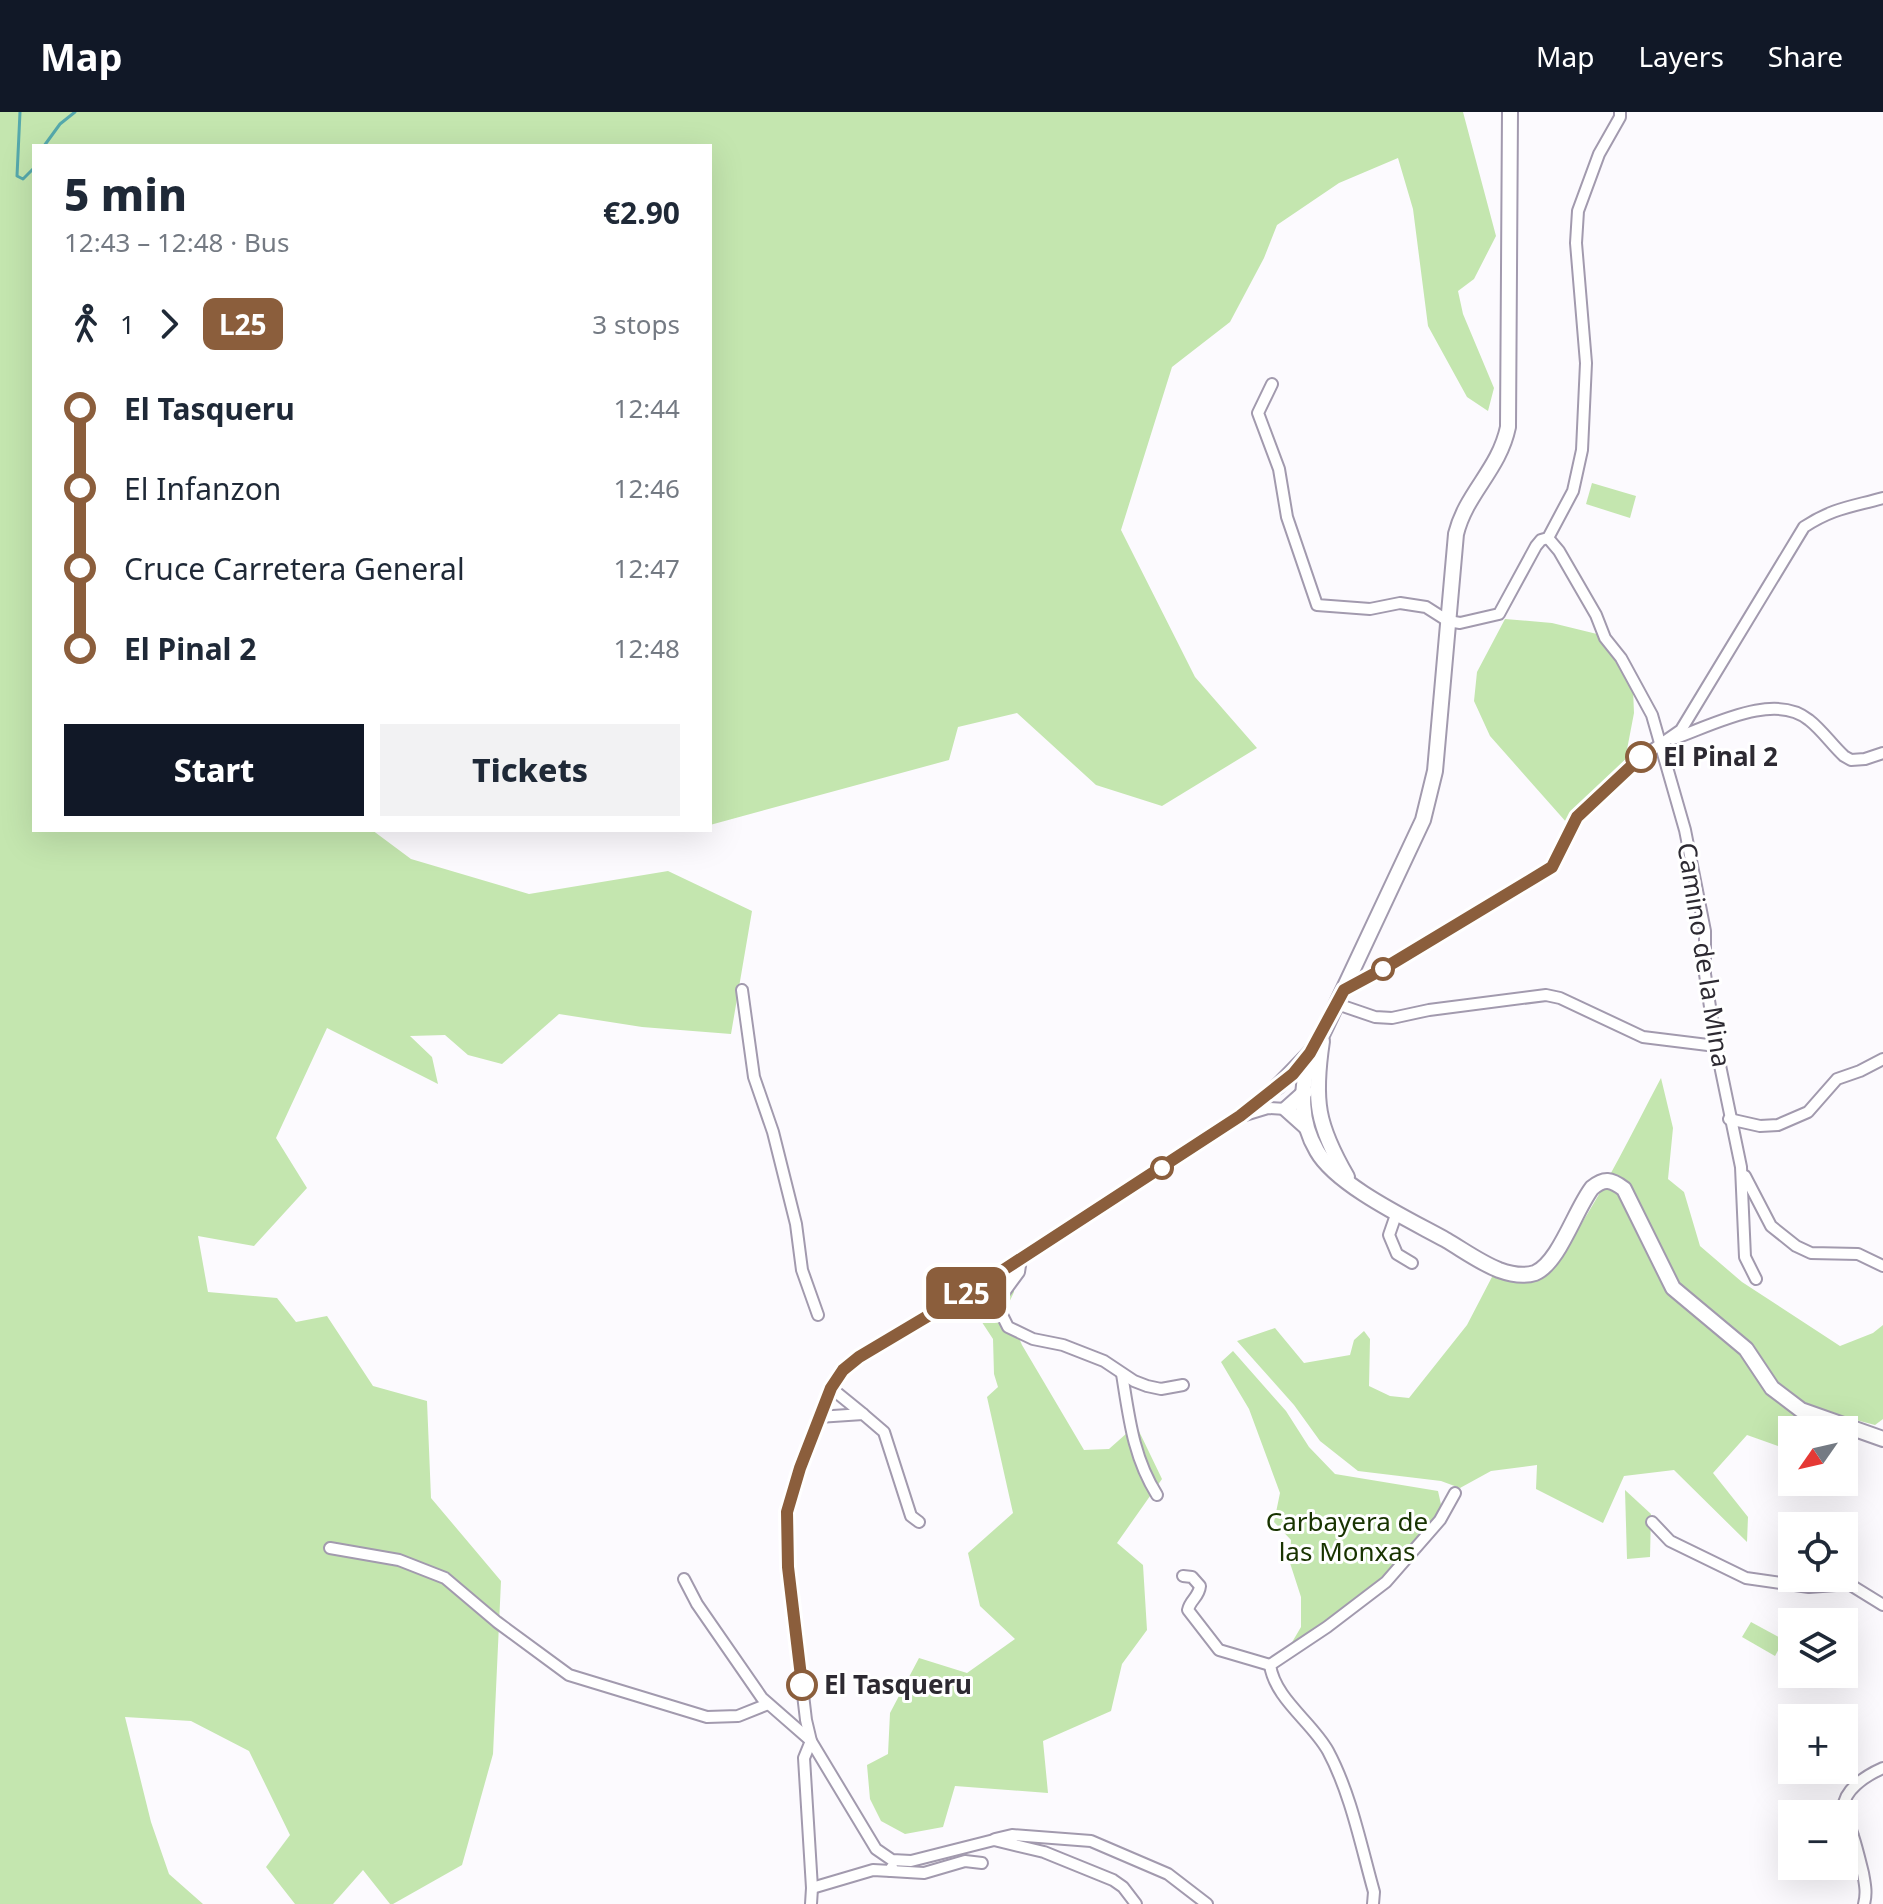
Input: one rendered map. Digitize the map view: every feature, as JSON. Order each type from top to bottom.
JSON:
[{"type":"highway","points":[[1349,1182],[1326,1142],[1312,1107],[1301,1096],[1277,1087],[1310,1053],[1323,1033],[1423,820],[1430,798],[1459,521],[1498,460],[1508,427],[1510,112]]},
{"type":"highway","points":[[1323,1033],[1317,1100],[1326,1142]]},
{"type":"highway","points":[[1310,1053],[1301,1096],[1307,1128],[1324,1162],[1349,1182],[1497,1269],[1525,1275],[1549,1263],[1592,1188],[1601,1181],[1613,1180],[1624,1189],[1673,1288],[1746,1349],[1772,1388],[1801,1410],[1883,1439]]},
{"type":"highway","points":[[1307,1128],[1286,1109],[1317,1076]]},
{"type":"street","points":[[1272,384],[1258,413],[1275,456],[1287,517],[1317,605],[1370,609],[1400,603],[1426,607],[1448,621],[1460,623],[1499,614],[1536,546],[1548,538],[1573,491],[1582,450],[1586,363],[1576,243],[1578,211],[1599,154],[1620,112]]},
{"type":"street","points":[[1716,1046],[1643,1037],[1560,998],[1546,995],[1429,1010],[1392,1018],[1365,1014],[1340,997],[1552,867],[1577,817],[1620,774],[1681,730],[1804,527],[1845,506],[1883,498]]},
{"type":"street","name":"Camino de la Mina","points":[[1548,538],[1559,551],[1596,615],[1605,638],[1634,680],[1652,715],[1685,830],[1705,931],[1705,974],[1729,1119],[1741,1167]]},
{"type":"street","points":[[1660,744],[1763,708],[1789,710],[1808,719],[1851,760],[1883,753]]},
{"type":"street","points":[[742,990],[754,1077],[773,1132],[796,1224],[802,1270],[818,1315]]},
{"type":"street","points":[[1729,1119],[1760,1126],[1778,1125],[1808,1112],[1837,1079],[1883,1059]]},
{"type":"street","points":[[982,1863],[965,1861],[924,1873],[892,1865],[869,1840],[811,1741],[788,1567],[787,1512],[818,1417],[843,1370],[859,1357],[1021,1259],[1240,1116],[1277,1087]]},
{"type":"street","points":[[1240,1116],[1268,1108],[1286,1109]]},
{"type":"street","points":[[1741,1167],[1771,1226],[1796,1246],[1811,1253],[1858,1254],[1883,1266]]},
{"type":"street","points":[[1741,1167],[1745,1257],[1756,1279]]},
{"type":"street","points":[[1397,1212],[1389,1235],[1397,1254],[1412,1263]]},
{"type":"street","points":[[1021,1259],[1019,1272],[1000,1298],[1002,1315],[1008,1327],[1033,1339],[1063,1345],[1104,1361],[1134,1381],[1161,1389],[1183,1385]]},
{"type":"street","points":[[1122,1374],[1134,1446],[1157,1495]]},
{"type":"street","points":[[831,1388],[884,1432],[911,1516],[919,1522]]},
{"type":"street","points":[[818,1417],[863,1414]]},
{"type":"street","points":[[1270,1665],[1386,1582],[1440,1520],[1455,1493]]},
{"type":"street","points":[[1652,1522],[1670,1541],[1746,1578],[1809,1587],[1849,1584],[1883,1605]]},
{"type":"street","points":[[330,1548],[399,1560],[445,1578],[497,1622],[569,1675],[707,1717],[733,1717],[768,1704]]},
{"type":"street","points":[[1183,1576],[1192,1577],[1200,1586],[1199,1594],[1189,1604],[1188,1610],[1219,1650],[1270,1665]]},
{"type":"street","points":[[684,1579],[705,1617],[768,1704],[811,1741]]},
{"type":"street","points":[[1270,1665],[1276,1684],[1326,1748],[1335,1765],[1374,1892],[1373,1904]]},
{"type":"street","points":[[811,1741],[804,1758],[811,1904]]},
{"type":"street","points":[[1864,1904],[1867,1895],[1864,1878],[1844,1804],[1847,1795],[1871,1774],[1883,1768]]},
{"type":"street","points":[[812,1888],[1012,1835],[1091,1841],[1168,1874],[1207,1904]]},
{"type":"street","points":[[994,1840],[1044,1852],[1113,1880],[1136,1904]]},
{"type":"green space","points":[[0,112],[1463,112],[1496,236],[1474,279],[1458,291],[1463,314],[1494,388],[1488,411],[1467,397],[1428,326],[1413,209],[1398,158],[1339,183],[1277,225],[1264,258],[1230,322],[1172,367],[1121,530],[1195,677],[1257,748],[1162,806],[1096,785],[1017,713],[958,727],[949,760],[712,824],[712,144],[32,144],[32,832],[375,832],[411,859],[529,894],[668,871],[752,911],[731,1034],[642,1027],[559,1014],[502,1064],[468,1055],[445,1035],[410,1036],[432,1057],[438,1084],[327,1028],[276,1138],[307,1188],[254,1246],[198,1236],[208,1292],[277,1298],[296,1322],[327,1316],[373,1386],[427,1401],[431,1498],[501,1581],[493,1754],[462,1865],[393,1904],[363,1870],[333,1904],[295,1904],[266,1867],[290,1835],[249,1751],[191,1721],[125,1717],[151,1822],[169,1874],[203,1904],[0,1904]]},
{"type":"green space","points":[[1592,483],[1636,496],[1630,518],[1586,504]]},
{"type":"green space","points":[[1505,619],[1552,623],[1597,634],[1611,651],[1633,689],[1634,713],[1625,760],[1580,804],[1567,823],[1490,736],[1474,701],[1477,672]]},
{"type":"green space","points":[[1661,1078],[1673,1128],[1668,1179],[1684,1192],[1700,1246],[1742,1282],[1840,1346],[1873,1333],[1883,1325],[1883,1419],[1875,1425],[1858,1420],[1858,1416],[1841,1416],[1807,1407],[1800,1416],[1778,1416],[1778,1446],[1747,1435],[1713,1473],[1748,1517],[1747,1542],[1674,1470],[1624,1476],[1603,1523],[1536,1489],[1537,1465],[1491,1471],[1460,1488],[1441,1481],[1358,1471],[1320,1441],[1294,1405],[1237,1341],[1275,1328],[1304,1363],[1350,1355],[1354,1340],[1364,1331],[1370,1339],[1369,1386],[1390,1396],[1409,1398],[1467,1325],[1493,1275],[1513,1281],[1533,1280],[1545,1274],[1558,1261],[1620,1157]]},
{"type":"green space","points":[[1014,1273],[1014,1292],[1006,1309],[1022,1345],[1084,1450],[1109,1449],[1136,1425],[1162,1479],[1117,1543],[1143,1565],[1147,1630],[1122,1664],[1111,1711],[1043,1741],[1048,1793],[955,1786],[943,1827],[905,1834],[881,1821],[870,1799],[867,1765],[888,1754],[890,1713],[919,1658],[967,1673],[1015,1639],[980,1606],[968,1553],[1013,1513],[987,1397],[998,1387],[994,1374],[993,1339],[968,1301]]},
{"type":"green space","name":"Carbayera de las Monxas","points":[[1233,1351],[1286,1411],[1309,1447],[1335,1474],[1438,1491],[1442,1509],[1384,1580],[1325,1625],[1291,1644],[1301,1627],[1301,1597],[1290,1563],[1291,1540],[1274,1522],[1280,1493],[1249,1409],[1221,1362]]},
{"type":"green space","points":[[1625,1490],[1651,1514],[1650,1557],[1627,1559]]},
{"type":"green space","points":[[1751,1622],[1778,1637],[1778,1651],[1775,1656],[1742,1637]]},
{"type":"waterway","points":[[20,112],[17,176],[23,179],[32,170]]},
{"type":"waterway","points":[[45,144],[60,124],[75,112]]},
{"type":"bus line","name":"L25","points":[[802,1685],[788,1567],[787,1512],[818,1417],[843,1370],[917,1321],[985,1282],[1240,1116],[1293,1074],[1323,1033],[1344,990],[1552,867],[1577,817],[1641,757]]},
{"type":"place","name":"El Pinal 2","points":[[1641,757]]},
{"type":"place","name":"El Tasqueru","points":[[802,1685]]}]
